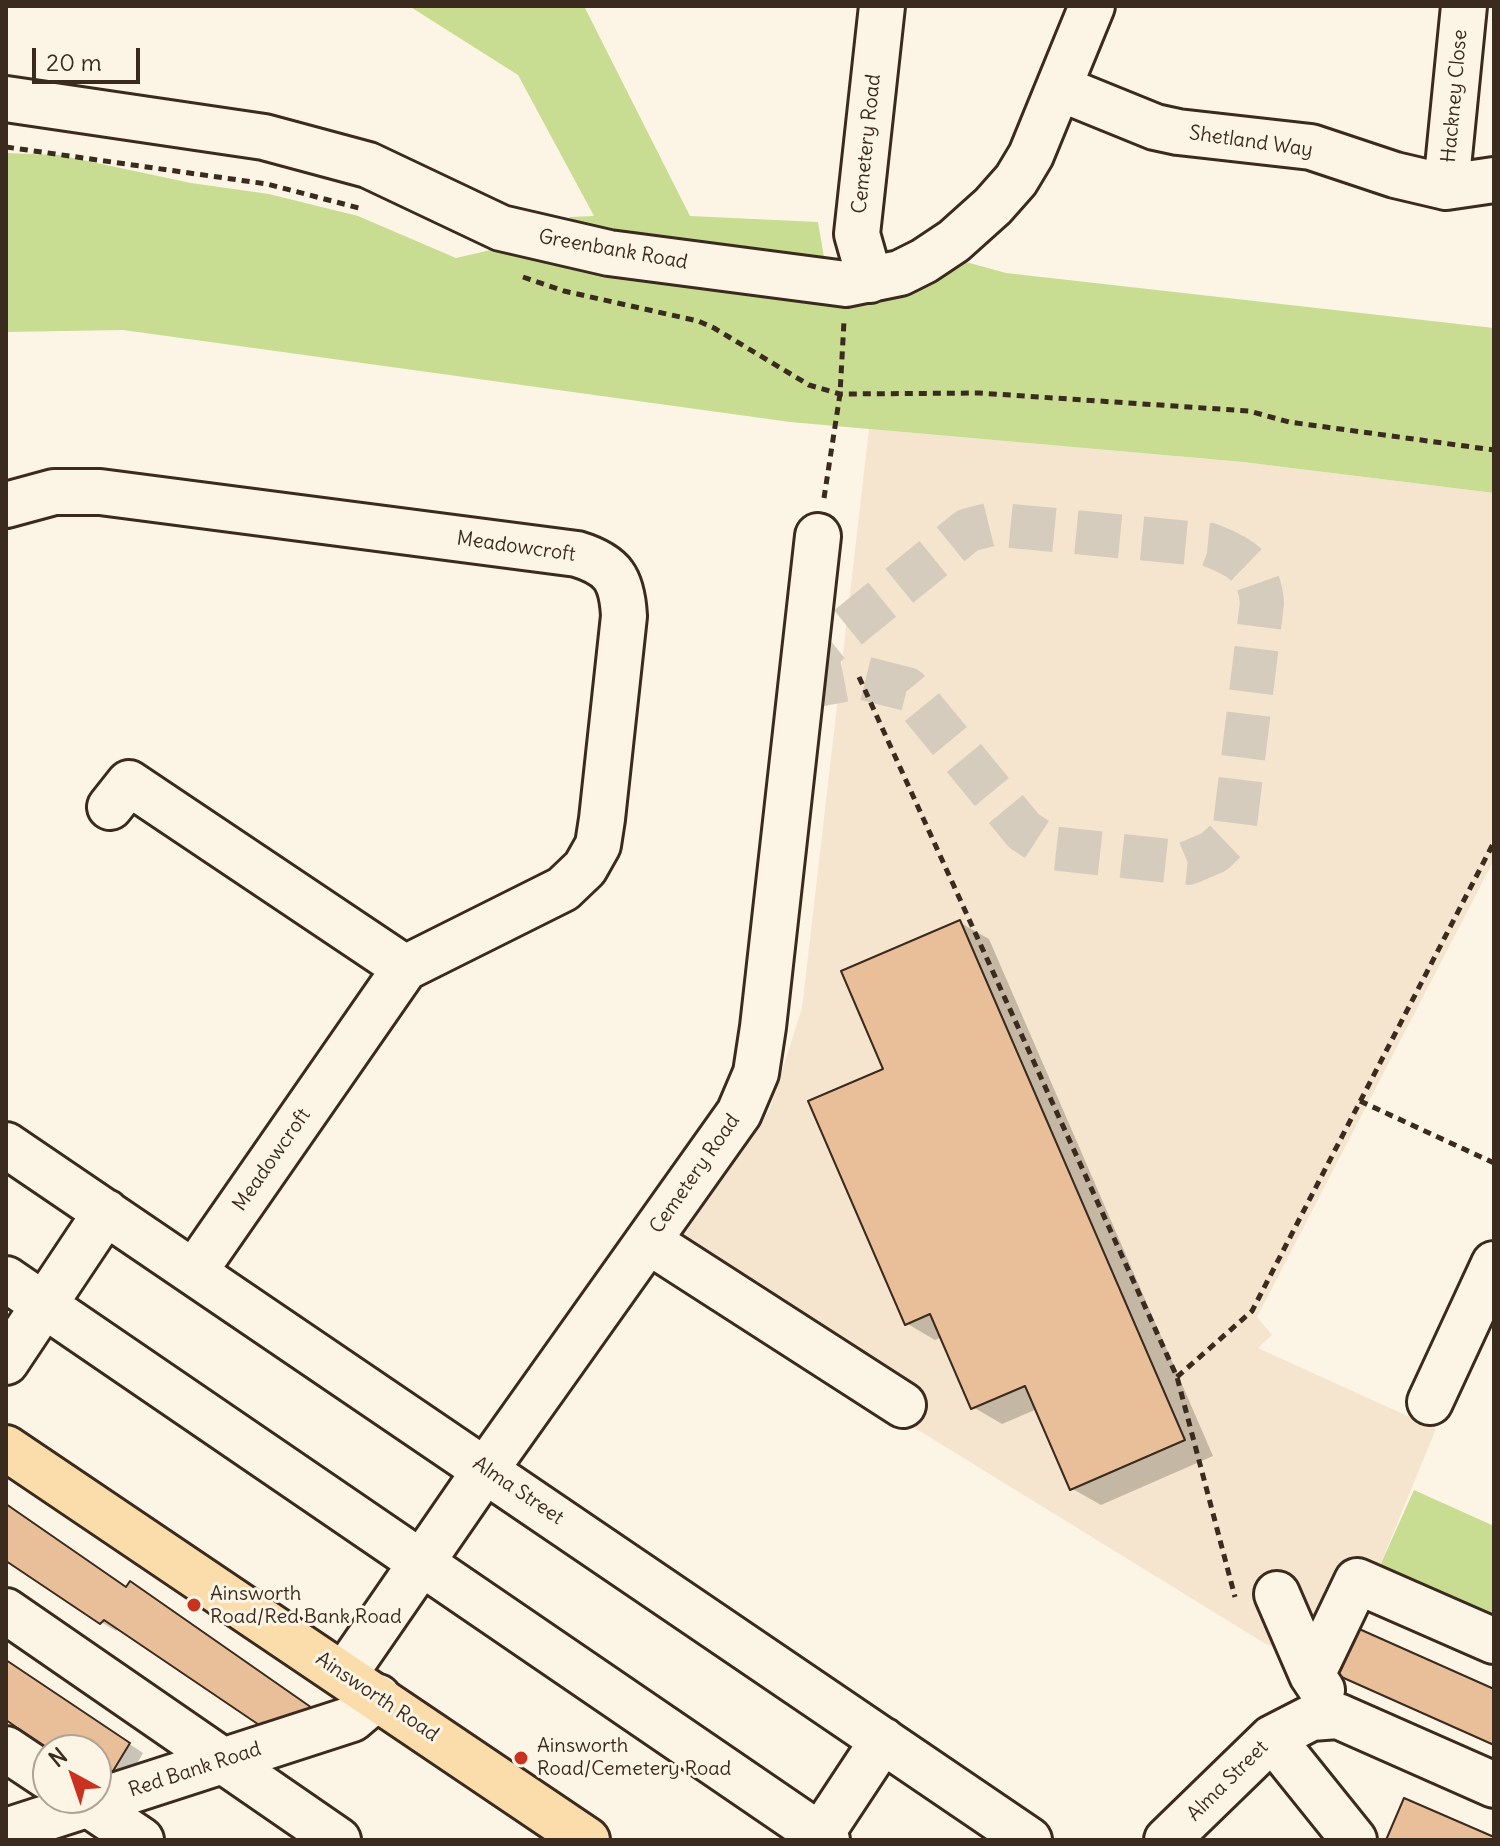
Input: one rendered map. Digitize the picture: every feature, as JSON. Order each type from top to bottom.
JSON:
[{"type":"main road","name":"Ainsworth Road","points":[[6,1448],[587,1840]]},
{"type":"street","name":"Cemetery Road","points":[[858,282],[857,234],[882,6]]},
{"type":"street","name":"Greenbank Road","points":[[6,99],[264,137],[368,165],[501,228],[593,249],[858,282],[900,273],[924,261],[954,241],[993,206],[1016,180],[1031,155],[1092,6]]},
{"type":"street","name":"Hackney Close","points":[[1446,187],[1464,6]]},
{"type":"street","name":"Shetland Way","points":[[1059,88],[1155,127],[1178,132],[1311,147],[1395,175],[1446,187],[1494,180]]},
{"type":"street","name":"Meadowcroft","points":[[6,505],[54,492],[100,492],[577,554],[598,560],[614,575],[623,593],[624,616],[598,845],[585,868],[563,889],[405,968],[194,1272]]},
{"type":"street","name":"Cemetery Road","points":[[361,1686],[422,1561],[739,1113],[756,1073],[818,536]]},
{"type":"street","points":[[110,807],[129,783],[405,968]]},
{"type":"street","name":"Alma Street","points":[[6,1145],[1029,1840]]},
{"type":"street","points":[[6,1362],[106,1212]]},
{"type":"street","points":[[648,1241],[903,1405]]},
{"type":"street","points":[[1430,1402],[1494,1264]]},
{"type":"street","points":[[6,1279],[422,1561],[821,1838],[883,1740]]},
{"type":"street","points":[[1312,1675],[1357,1581],[1494,1641]]},
{"type":"street","points":[[1257,1600],[1338,1716],[1494,1785]]},
{"type":"street","points":[[6,1611],[338,1840]]},
{"type":"street","name":"Red Bank Road","points":[[112,1793],[352,1719],[361,1686]]},
{"type":"street","name":"Alma Street","points":[[1167,1840],[1272,1738],[1311,1718],[1338,1716]]},
{"type":"street","points":[[1272,1738],[1354,1840]]},
{"type":"street","points":[[6,1749],[32,1766]]},
{"type":"street","name":"Red Bank Road","points":[[6,1831],[50,1814]]},
{"type":"street","points":[[102,1814],[141,1840]]},
{"type":"path","points":[[6,147],[267,184],[373,213]]},
{"type":"path","points":[[520,276],[564,291],[698,321],[809,385],[840,394],[979,393],[1249,411],[1289,422],[1494,450]]},
{"type":"path","points":[[818,536],[858,282]]},
{"type":"path","points":[[859,677],[1177,1377],[1257,1600]]},
{"type":"path","points":[[1177,1377],[1252,1311],[1494,842]]},
{"type":"path","points":[[1360,1101],[1494,1163]]},
{"type":"shaded area","points":[[869,429],[1243,462],[1494,493],[1494,860],[1257,1317],[1272,1335],[1258,1348],[1436,1429],[1378,1570],[1311,1665],[1264,1643],[658,1270],[769,1111],[802,1008]]},
{"type":"green space","points":[[409,6],[584,6],[690,216],[818,222],[824,257],[772,251],[670,251],[595,241],[569,217],[594,216],[518,75]]},
{"type":"green space","points":[[6,153],[59,155],[191,183],[269,194],[358,216],[456,258],[495,249],[609,277],[753,293],[948,257],[1006,273],[1494,328],[1494,493],[1243,462],[790,422],[123,330],[6,332]]},
{"type":"green space","points":[[1414,1490],[1494,1526],[1494,1622],[1378,1570]]},
{"type":"building","points":[[960,920],[1185,1440],[1070,1490],[1025,1386],[971,1409],[930,1314],[905,1325],[808,1101],[883,1069],[841,971]]},
{"type":"building","points":[[6,1504],[126,1587],[130,1581],[315,1710],[271,1733],[104,1620],[100,1624],[6,1561]]},
{"type":"building","points":[[1357,1628],[1494,1689],[1494,1745],[1337,1675]]},
{"type":"building","points":[[6,1660],[130,1743],[112,1771],[112,1734],[32,1734],[32,1738],[6,1720]]},
{"type":"building","points":[[1404,1798],[1494,1837],[1494,1840],[1386,1840]]},
{"type":"tunnel","points":[[801,688],[859,677],[907,689],[1024,831],[1050,848],[1188,863],[1214,852],[1234,833],[1262,603],[1257,581],[1247,565],[1210,545],[992,524],[968,530],[804,663]]},
{"type":"place","name":"Ainsworth Road/Red Bank Road","points":[[194,1605]]},
{"type":"place","name":"Ainsworth Road/Cemetery Road","points":[[521,1758]]}]
